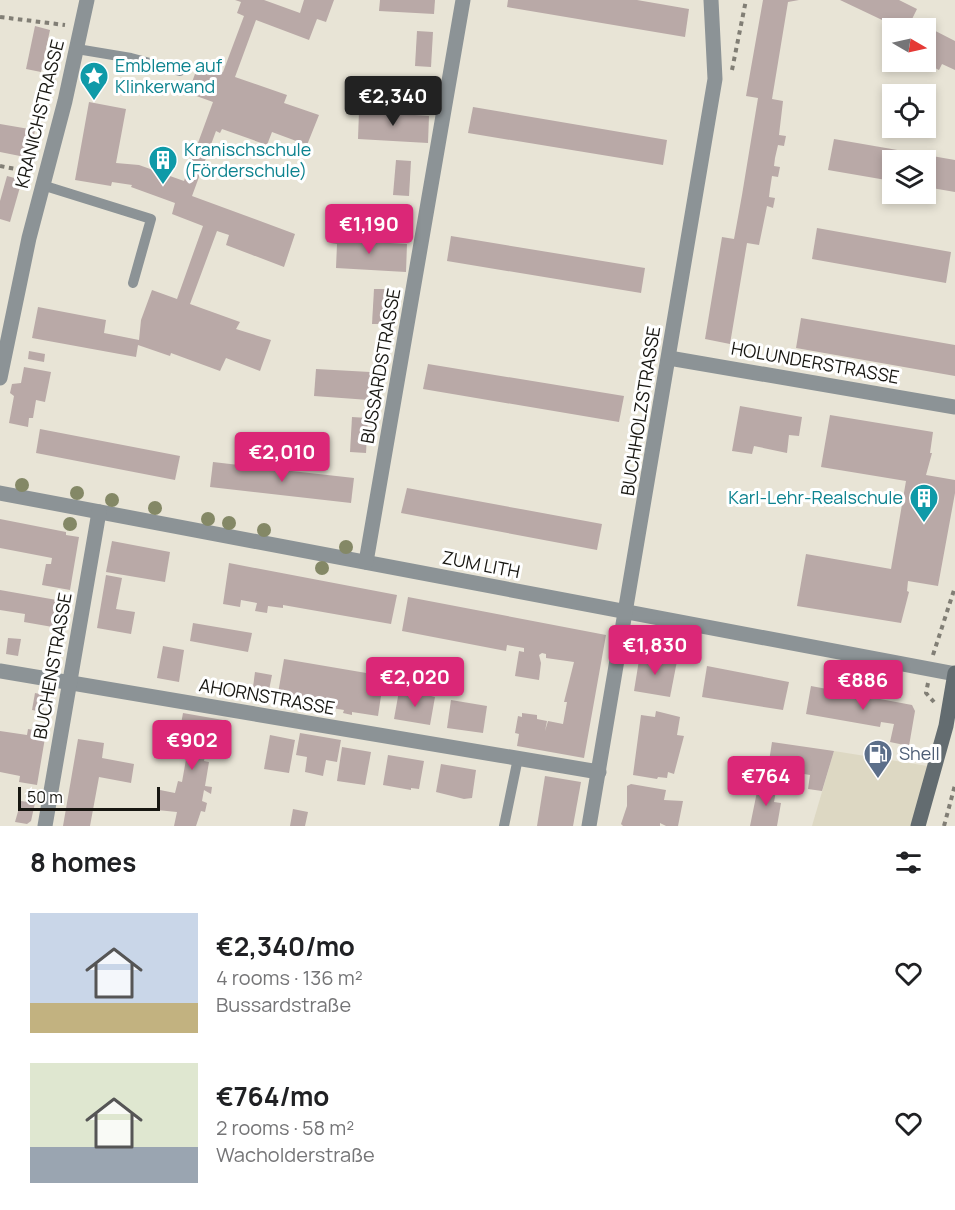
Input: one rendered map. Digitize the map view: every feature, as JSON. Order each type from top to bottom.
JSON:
[{"type":"main road","points":[[918,826],[946,726],[955,673]]},
{"type":"street","name":"KRANICHSTRASSE","points":[[0,378],[43,180],[77,49],[87,0]]},
{"type":"street","name":"BUSSARDSTRASSE","points":[[366,562],[463,0]]},
{"type":"street","name":"BUCHHOLZSTRASSE","points":[[589,826],[627,613],[715,79],[711,0]]},
{"type":"street","name":"HOLUNDERSTRASSE","points":[[669,358],[955,406]]},
{"type":"street","name":"ZUM LITH","points":[[0,493],[955,673]]},
{"type":"street","name":"BUCHENSTRASSE","points":[[45,826],[99,512]]},
{"type":"street","name":"AHORNSTRASSE","points":[[0,671],[599,772]]},
{"type":"lane","points":[[77,49],[131,58],[180,71]]},
{"type":"lane","points":[[43,180],[151,219],[133,282]]},
{"type":"lane","points":[[504,826],[518,759]]},
{"type":"path","points":[[715,79],[731,75],[746,0]]},
{"type":"path","points":[[0,17],[82,27]]},
{"type":"path","points":[[0,165],[43,180]]},
{"type":"path","points":[[932,702],[926,693],[936,639],[955,587]]},
{"type":"path","points":[[944,826],[955,785]]},
{"type":"shaded area","name":"Shell","points":[[834,751],[934,767],[918,826],[812,826]]},
{"type":"building","name":"Kranischschule (Förderschule)","points":[[235,0],[264,0],[300,13],[304,0],[334,0],[326,22],[317,19],[309,40],[256,20],[235,77],[287,95],[284,103],[319,115],[307,145],[272,132],[267,145],[222,129],[220,133],[216,131],[192,196],[295,234],[284,267],[226,245],[229,235],[217,231],[190,304],[240,322],[236,329],[271,340],[260,371],[226,358],[220,371],[171,353],[170,356],[138,345],[136,357],[32,338],[38,307],[106,320],[104,333],[139,340],[141,320],[152,290],[177,299],[203,226],[172,214],[175,203],[131,187],[132,185],[112,182],[111,186],[75,180],[89,102],[126,109],[116,163],[139,165],[184,181],[213,102],[188,93],[199,63],[223,72],[244,16],[237,13],[241,2]]},
{"type":"building","points":[[380,0],[435,0],[434,14],[379,11]]},
{"type":"building","points":[[508,0],[637,0],[689,9],[685,37],[507,7]]},
{"type":"building","points":[[763,0],[799,0],[788,2],[772,99],[783,101],[779,135],[786,136],[784,146],[778,145],[775,158],[774,166],[780,167],[778,177],[772,176],[769,197],[775,198],[773,208],[767,206],[759,245],[747,243],[730,344],[705,339],[722,237],[734,239],[742,195],[758,98],[746,96]]},
{"type":"building","points":[[840,0],[899,0],[917,9],[912,18],[882,18],[882,20]]},
{"type":"building","points":[[35,26],[50,30],[41,72],[26,69]]},
{"type":"building","points":[[417,31],[433,32],[431,67],[415,66]]},
{"type":"building","points":[[936,31],[955,41],[955,70],[942,64],[939,70],[936,68]]},
{"type":"building","points":[[473,107],[667,140],[663,165],[468,133]]},
{"type":"building","points":[[359,111],[429,116],[428,143],[358,139]]},
{"type":"building","points":[[0,124],[35,130],[30,158],[0,152]]},
{"type":"building","points":[[834,139],[897,150],[882,150],[882,179],[828,170]]},
{"type":"building","points":[[936,157],[955,160],[955,192],[936,189]]},
{"type":"building","points":[[396,160],[411,161],[409,196],[393,195]]},
{"type":"building","points":[[7,176],[22,180],[10,222],[0,219],[0,201]]},
{"type":"building","points":[[817,228],[951,252],[946,283],[812,259]]},
{"type":"building","points":[[332,229],[342,230],[341,240],[407,244],[406,272],[336,268],[337,244],[331,243]]},
{"type":"building","points":[[451,236],[645,268],[641,293],[447,261]]},
{"type":"building","points":[[374,289],[390,289],[388,324],[372,324]]},
{"type":"building","points":[[801,318],[955,345],[955,376],[796,348]]},
{"type":"building","points":[[29,351],[45,354],[44,362],[28,359]]},
{"type":"building","points":[[428,364],[624,396],[619,422],[423,389]]},
{"type":"building","points":[[24,367],[51,372],[45,402],[36,400],[33,418],[29,418],[28,427],[9,423],[14,396],[10,393],[12,384],[21,383]]},
{"type":"building","points":[[316,369],[370,372],[369,400],[314,396]]},
{"type":"building","points":[[740,406],[802,417],[799,436],[789,435],[787,453],[754,446],[752,454],[732,451]]},
{"type":"building","name":"Karl-Lehr-Realschule","points":[[830,415],[933,432],[930,453],[932,453],[926,475],[955,480],[955,493],[938,586],[908,581],[907,591],[909,592],[901,623],[797,606],[806,554],[891,569],[906,481],[821,467]]},
{"type":"building","points":[[352,417],[368,418],[366,453],[350,452]]},
{"type":"building","points":[[40,429],[180,456],[175,480],[36,453]]},
{"type":"building","points":[[213,462],[354,478],[351,503],[210,487]]},
{"type":"building","points":[[407,488],[602,524],[597,550],[401,513]]},
{"type":"building","points":[[0,519],[66,532],[66,535],[79,537],[70,590],[42,585],[46,564],[51,564],[52,558],[0,548]]},
{"type":"building","points":[[112,541],[170,552],[165,582],[106,572]]},
{"type":"building","points":[[229,563],[397,595],[391,624],[283,605],[283,608],[268,606],[267,613],[255,611],[257,603],[241,600],[240,607],[223,604]]},
{"type":"building","points":[[106,575],[122,578],[116,609],[135,612],[131,634],[97,628]]},
{"type":"building","points":[[0,590],[68,602],[64,629],[24,622],[25,614],[0,610]]},
{"type":"building","points":[[408,597],[606,635],[584,758],[517,746],[519,734],[515,733],[518,716],[522,717],[522,713],[537,715],[537,719],[547,721],[545,731],[548,721],[563,724],[567,702],[564,702],[574,662],[546,658],[546,654],[542,653],[539,655],[541,663],[539,680],[515,676],[519,651],[524,652],[524,648],[507,645],[506,651],[402,631]]},
{"type":"building","points":[[193,623],[252,633],[248,652],[190,641]]},
{"type":"building","points":[[8,638],[21,639],[18,656],[6,654]]},
{"type":"building","points":[[163,646],[184,650],[179,682],[157,678]]},
{"type":"building","points":[[640,654],[677,661],[670,697],[634,691]]},
{"type":"building","points":[[284,659],[384,676],[378,716],[352,712],[352,715],[343,713],[344,710],[301,703],[301,705],[294,705],[294,702],[277,699]]},
{"type":"building","points":[[707,666],[789,682],[783,710],[702,697]]},
{"type":"building","points":[[255,672],[272,675],[269,690],[253,687]]},
{"type":"building","points":[[811,686],[912,705],[915,711],[909,746],[890,742],[894,724],[881,722],[880,727],[806,714]]},
{"type":"building","points":[[407,690],[435,697],[430,725],[394,719],[399,691],[406,693]]},
{"type":"building","points":[[35,693],[45,695],[43,712],[32,710]]},
{"type":"building","points":[[451,700],[487,706],[483,733],[447,728]]},
{"type":"building","points":[[656,711],[680,717],[677,735],[684,736],[674,774],[668,772],[667,778],[658,777],[657,779],[633,775],[641,715],[655,717]]},
{"type":"building","points":[[183,713],[223,720],[219,742],[208,740],[204,761],[209,762],[205,786],[212,787],[211,794],[204,790],[202,801],[207,803],[205,812],[201,811],[196,826],[174,826],[177,812],[157,810],[160,790],[175,793],[178,781],[182,782],[190,737],[179,735]]},
{"type":"building","points":[[28,729],[46,732],[37,785],[19,782],[20,776],[0,772],[0,731],[27,735]]},
{"type":"building","points":[[300,733],[341,740],[337,762],[326,760],[323,776],[305,772],[307,757],[296,755]]},
{"type":"building","points":[[270,735],[295,740],[289,773],[264,769]]},
{"type":"building","points":[[78,739],[104,743],[102,758],[134,764],[131,783],[99,777],[90,826],[63,826]]},
{"type":"building","points":[[772,742],[834,751],[822,791],[808,789],[810,775],[768,768]]},
{"type":"building","points":[[342,747],[371,752],[365,785],[337,781]]},
{"type":"building","points":[[388,755],[424,761],[419,789],[411,788],[411,790],[383,785]]},
{"type":"building","points":[[441,764],[476,770],[472,798],[464,799],[436,792]]},
{"type":"building","points":[[545,776],[581,782],[573,826],[537,826]]},
{"type":"building","points":[[759,782],[777,785],[774,802],[781,803],[777,826],[750,826]]},
{"type":"building","points":[[631,784],[666,790],[664,800],[683,801],[678,826],[666,826],[660,823],[660,826],[623,826],[621,824],[627,806],[627,786]]},
{"type":"building","points":[[21,801],[35,803],[31,821],[27,824],[15,822]]},
{"type":"building","points":[[293,809],[308,812],[305,826],[290,826]]},
{"type":"place","name":"Embleme auf Klinkerwand","points":[[94,102]]},
{"type":"place","name":"Kranischschule (Förderschule)","points":[[163,186]]},
{"type":"place","name":"Karl-Lehr-Realschule","points":[[924,524]]},
{"type":"place","name":"Shell","points":[[878,780]]}]
